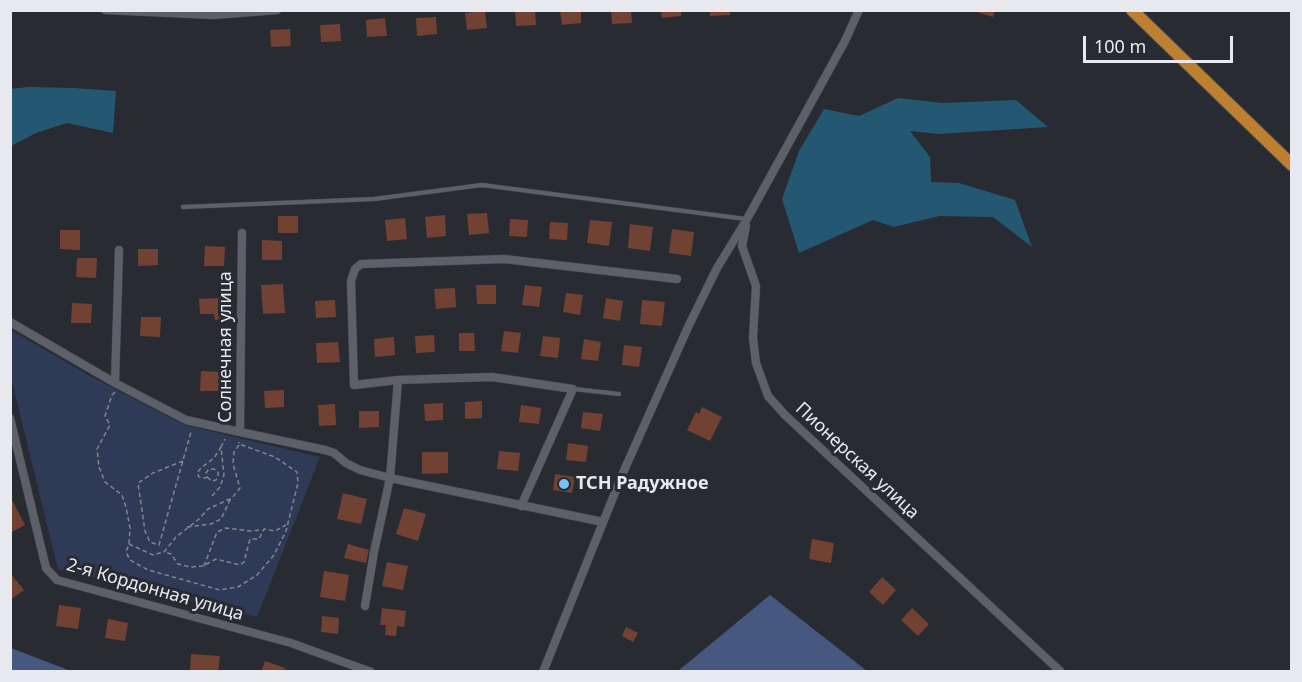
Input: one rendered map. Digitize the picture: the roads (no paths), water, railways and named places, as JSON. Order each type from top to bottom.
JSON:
[{"type":"main road","points":[[1132,10],[1292,165]]},
{"type":"street","points":[[105,10],[214,15],[277,10]]},
{"type":"street","points":[[543,672],[622,475],[689,325],[717,268],[747,219],[845,41],[859,10]]},
{"type":"street","name":"Пионерская улица","points":[[747,219],[742,246],[756,286],[754,354],[768,396],[785,415],[1061,672]]},
{"type":"street","name":"Солнечная улица","points":[[10,322],[118,385],[186,420],[240,432],[242,234]]},
{"type":"street","points":[[118,385],[119,250]]},
{"type":"street","points":[[521,506],[573,389],[492,377],[398,380],[354,385],[351,281],[355,269],[361,264],[504,260],[677,279]]},
{"type":"street","points":[[365,606],[390,478],[398,380]]},
{"type":"street","name":"2-я Кордонная улица","points":[[10,417],[46,568],[57,580],[291,643],[371,672]]},
{"type":"street","points":[[240,432],[325,450],[334,453],[346,463],[360,470],[390,478],[603,522]]},
{"type":"lane","points":[[183,207],[374,199],[482,185],[747,219]]},
{"type":"lane","points":[[573,389],[619,394]]},
{"type":"place","name":"ТСН Радужное","points":[[564,484]]}]
